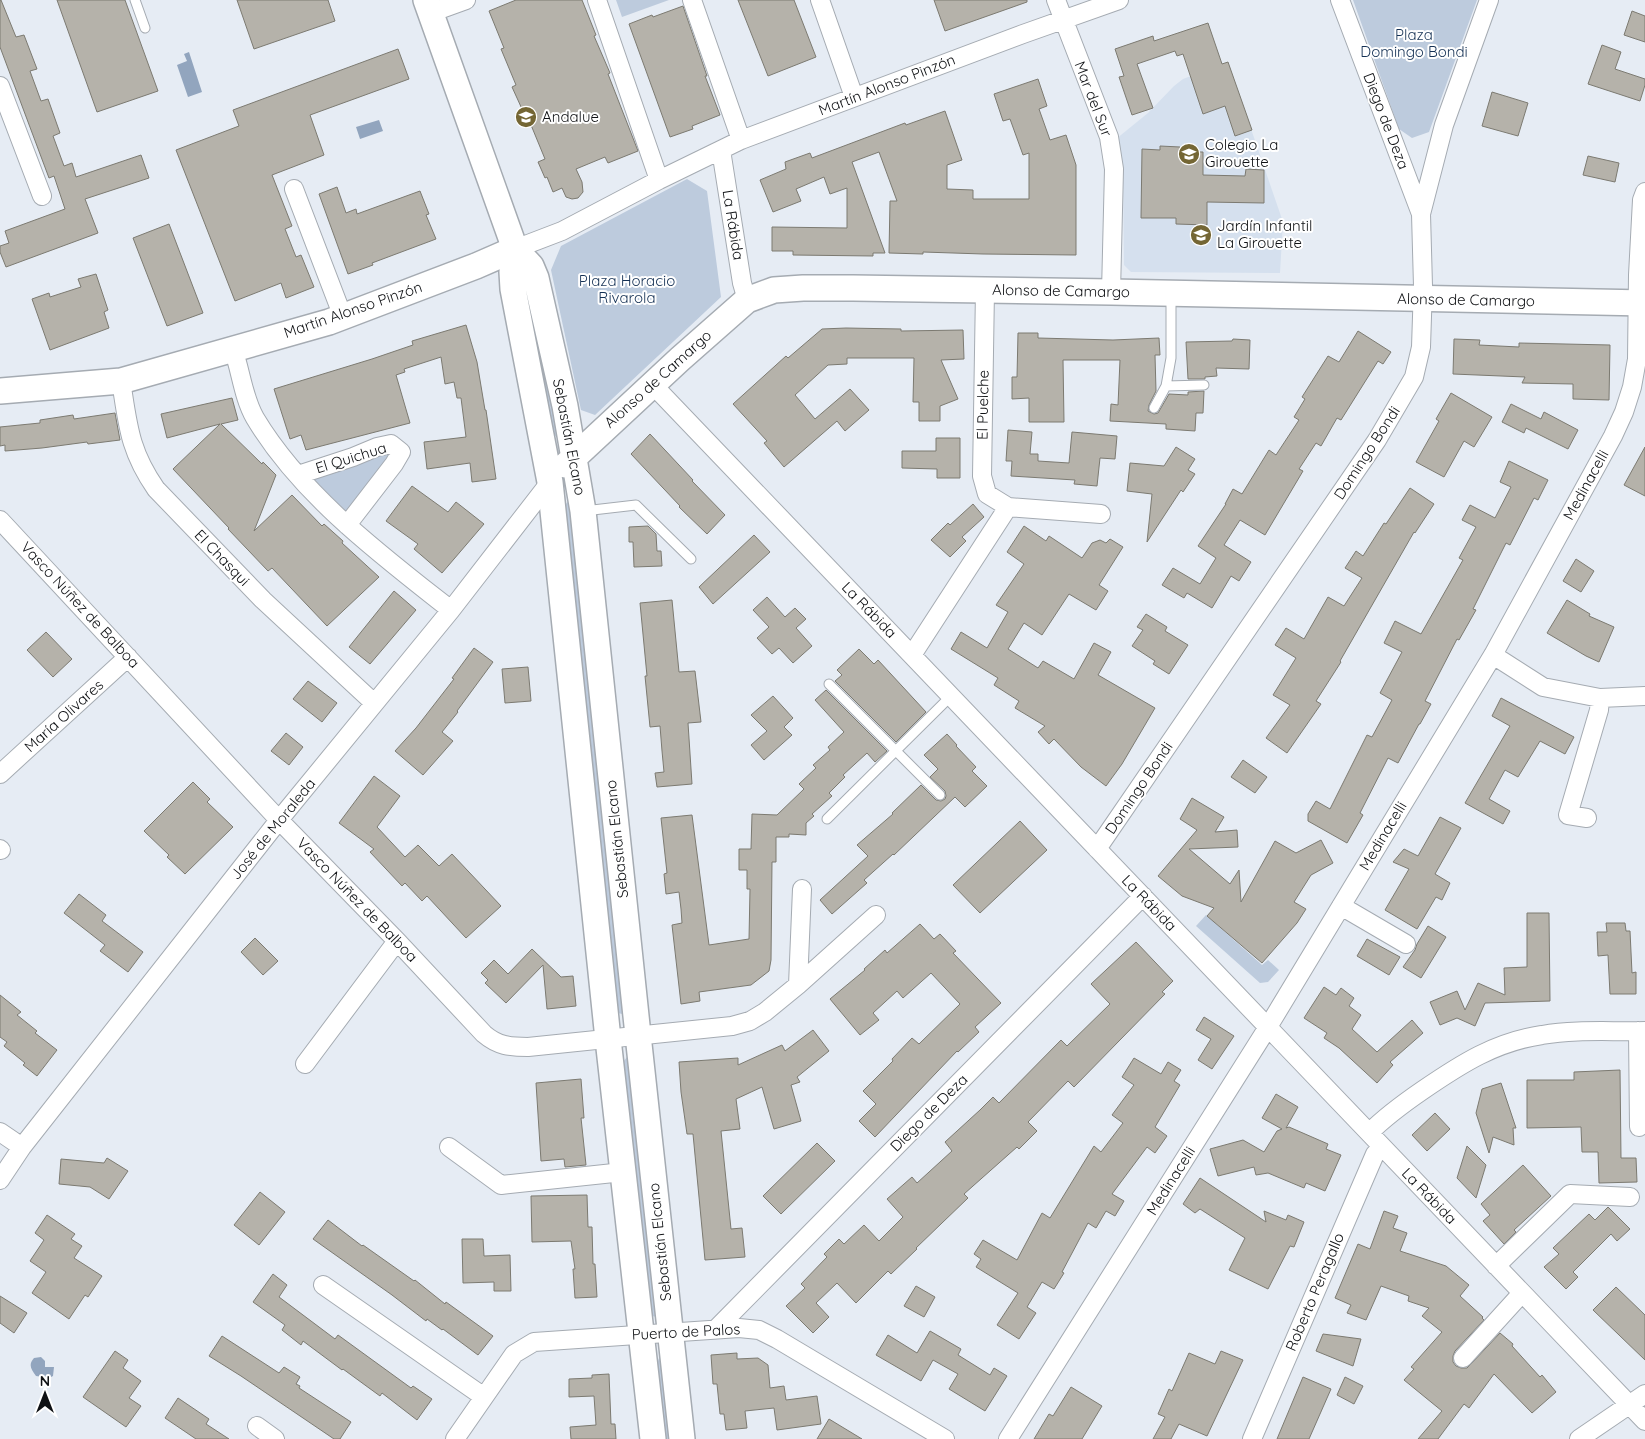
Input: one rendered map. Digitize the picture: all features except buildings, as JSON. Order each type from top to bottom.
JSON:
[{"type":"street","name":"Sebastián Elcano","points":[[466,0],[428,7],[515,249],[531,266],[536,278],[574,456],[583,511],[682,1439]]},
{"type":"street","points":[[598,0],[659,180]]},
{"type":"street","points":[[692,0],[741,140]]},
{"type":"street","points":[[820,0],[854,97]]},
{"type":"street","name":"Mar del Sur","points":[[1056,0],[1109,137],[1114,169],[1111,292]]},
{"type":"street","name":"Martín Alonso Pinzón","points":[[0,391],[121,381],[329,322],[484,263],[562,230],[741,140],[1119,0]]},
{"type":"street","name":"Diego de Deza","points":[[1340,0],[1421,214]]},
{"type":"street","name":"Domingo Bondi","points":[[1097,849],[1378,440],[1414,377],[1421,347],[1421,214],[1444,125],[1489,0]]},
{"type":"street","points":[[0,86],[42,196]]},
{"type":"street","name":"La Rábida","points":[[721,150],[742,283],[748,300]]},
{"type":"street","points":[[294,189],[343,317]]},
{"type":"street","name":"Medinacelli","points":[[1008,1439],[1268,1027],[1493,655],[1613,436],[1624,412],[1632,387],[1637,359],[1641,303],[1642,200],[1645,192]]},
{"type":"street","name":"Sebastián Elcano","points":[[515,249],[512,272],[513,289],[550,482],[608,1038],[653,1439]]},
{"type":"street","name":"Alonso de Camargo","points":[[550,482],[574,456],[748,300],[774,290],[803,288],[984,290],[1641,303]]},
{"type":"street","name":"El Puelche","points":[[984,290],[982,476],[987,494],[1008,507],[1101,514]]},
{"type":"street","name":"El Quichua","points":[[234,349],[240,367],[244,391],[254,417],[298,475],[347,525],[451,610]]},
{"type":"street","name":"El Chasqui","points":[[121,381],[125,416],[134,450],[156,489],[263,600],[374,703]]},
{"type":"street","name":"La Rábida","points":[[654,385],[1645,1421]]},
{"type":"street","name":"El Quichua","points":[[298,475],[377,447],[391,444],[401,452],[394,464],[347,525]]},
{"type":"street","name":"José de Moraleda","points":[[0,1180],[22,1147],[279,820],[451,610],[550,482]]},
{"type":"street","points":[[912,655],[1008,507]]},
{"type":"street","name":"Vasco Núñez de Balboa","points":[[0,520],[279,820],[397,941],[484,1034],[497,1043],[512,1047],[528,1047],[732,1026],[750,1021],[765,1012],[798,985],[876,915]]},
{"type":"street","points":[[1493,655],[1543,687],[1600,698],[1645,696]]},
{"type":"street","name":"María Olivares","points":[[0,774],[128,657]]},
{"type":"street","points":[[1587,818],[1568,815],[1599,710],[1600,698]]},
{"type":"street","points":[[798,985],[802,889]]},
{"type":"street","name":"Diego de Deza","points":[[716,1329],[1143,896]]},
{"type":"street","points":[[1341,906],[1406,944]]},
{"type":"street","points":[[305,1064],[397,941]]},
{"type":"street","points":[[1369,1133],[1407,1102],[1457,1067],[1485,1052],[1524,1038],[1564,1032],[1642,1031],[1639,1127]]},
{"type":"street","points":[[0,1132],[22,1147]]},
{"type":"street","points":[[448,1147],[500,1185],[623,1172]]},
{"type":"street","name":"Roberto Peragallo","points":[[1252,1439],[1375,1154],[1382,1147]]},
{"type":"street","points":[[1496,1266],[1570,1194],[1630,1197]]},
{"type":"street","points":[[324,1286],[484,1397]]},
{"type":"street","points":[[1463,1358],[1522,1293]]},
{"type":"street","name":"Puerto de Palos","points":[[456,1439],[514,1354],[534,1342],[739,1328],[759,1330],[777,1339],[944,1439]]},
{"type":"street","points":[[1579,1439],[1645,1394]]},
{"type":"street","points":[[257,1426],[275,1439]]},
{"type":"lane","points":[[135,0],[145,28]]},
{"type":"lane","points":[[1154,408],[1166,386],[1171,358],[1171,293]]},
{"type":"lane","points":[[1166,386],[1204,385]]},
{"type":"lane","points":[[583,511],[636,505],[691,559]]},
{"type":"lane","points":[[829,684],[940,795]]},
{"type":"lane","points":[[827,819],[951,696]]},
{"type":"shaded area","points":[[189,52],[202,92],[188,97],[177,65],[187,61],[184,54]]},
{"type":"shaded area","name":"Colegio La Girouette","points":[[1228,62],[1283,222],[1280,273],[1131,272],[1124,265],[1123,173],[1116,139],[1148,113],[1183,79]]},
{"type":"shaded area","points":[[379,120],[383,131],[360,139],[356,127]]},
{"type":"shaded area","points":[[41,1357],[45,1361],[45,1367],[54,1367],[53,1376],[49,1378],[36,1376],[32,1369],[31,1363],[34,1358]]},
{"type":"green space","points":[[616,0],[669,0],[622,17]]},
{"type":"green space","name":"Plaza Domingo Bondi","points":[[1353,0],[1477,0],[1429,132],[1412,138],[1399,129]]},
{"type":"green space","name":"Plaza Horacio Rivarola","points":[[687,179],[707,191],[721,297],[595,415],[581,410],[551,270],[561,246]]},
{"type":"green space","points":[[525,287],[561,439],[556,437],[553,431]]},
{"type":"green space","points":[[379,452],[395,453],[346,517],[308,478]]},
{"type":"green space","points":[[570,499],[626,1015],[618,1013],[617,1008],[566,516],[566,504]]},
{"type":"green space","points":[[1206,915],[1262,965],[1268,960],[1279,970],[1268,982],[1260,983],[1196,926]]},
{"type":"green space","points":[[627,1057],[630,1057],[657,1317],[652,1316],[624,1061]]},
{"type":"green space","points":[[663,1357],[677,1439],[664,1439],[656,1367],[659,1358]]},
{"type":"place","name":"Andalue","points":[[526,117]]},
{"type":"place","name":"Colegio La Girouette","points":[[1189,154]]},
{"type":"place","name":"Jardín Infantil La Girouette","points":[[1201,235]]}]
